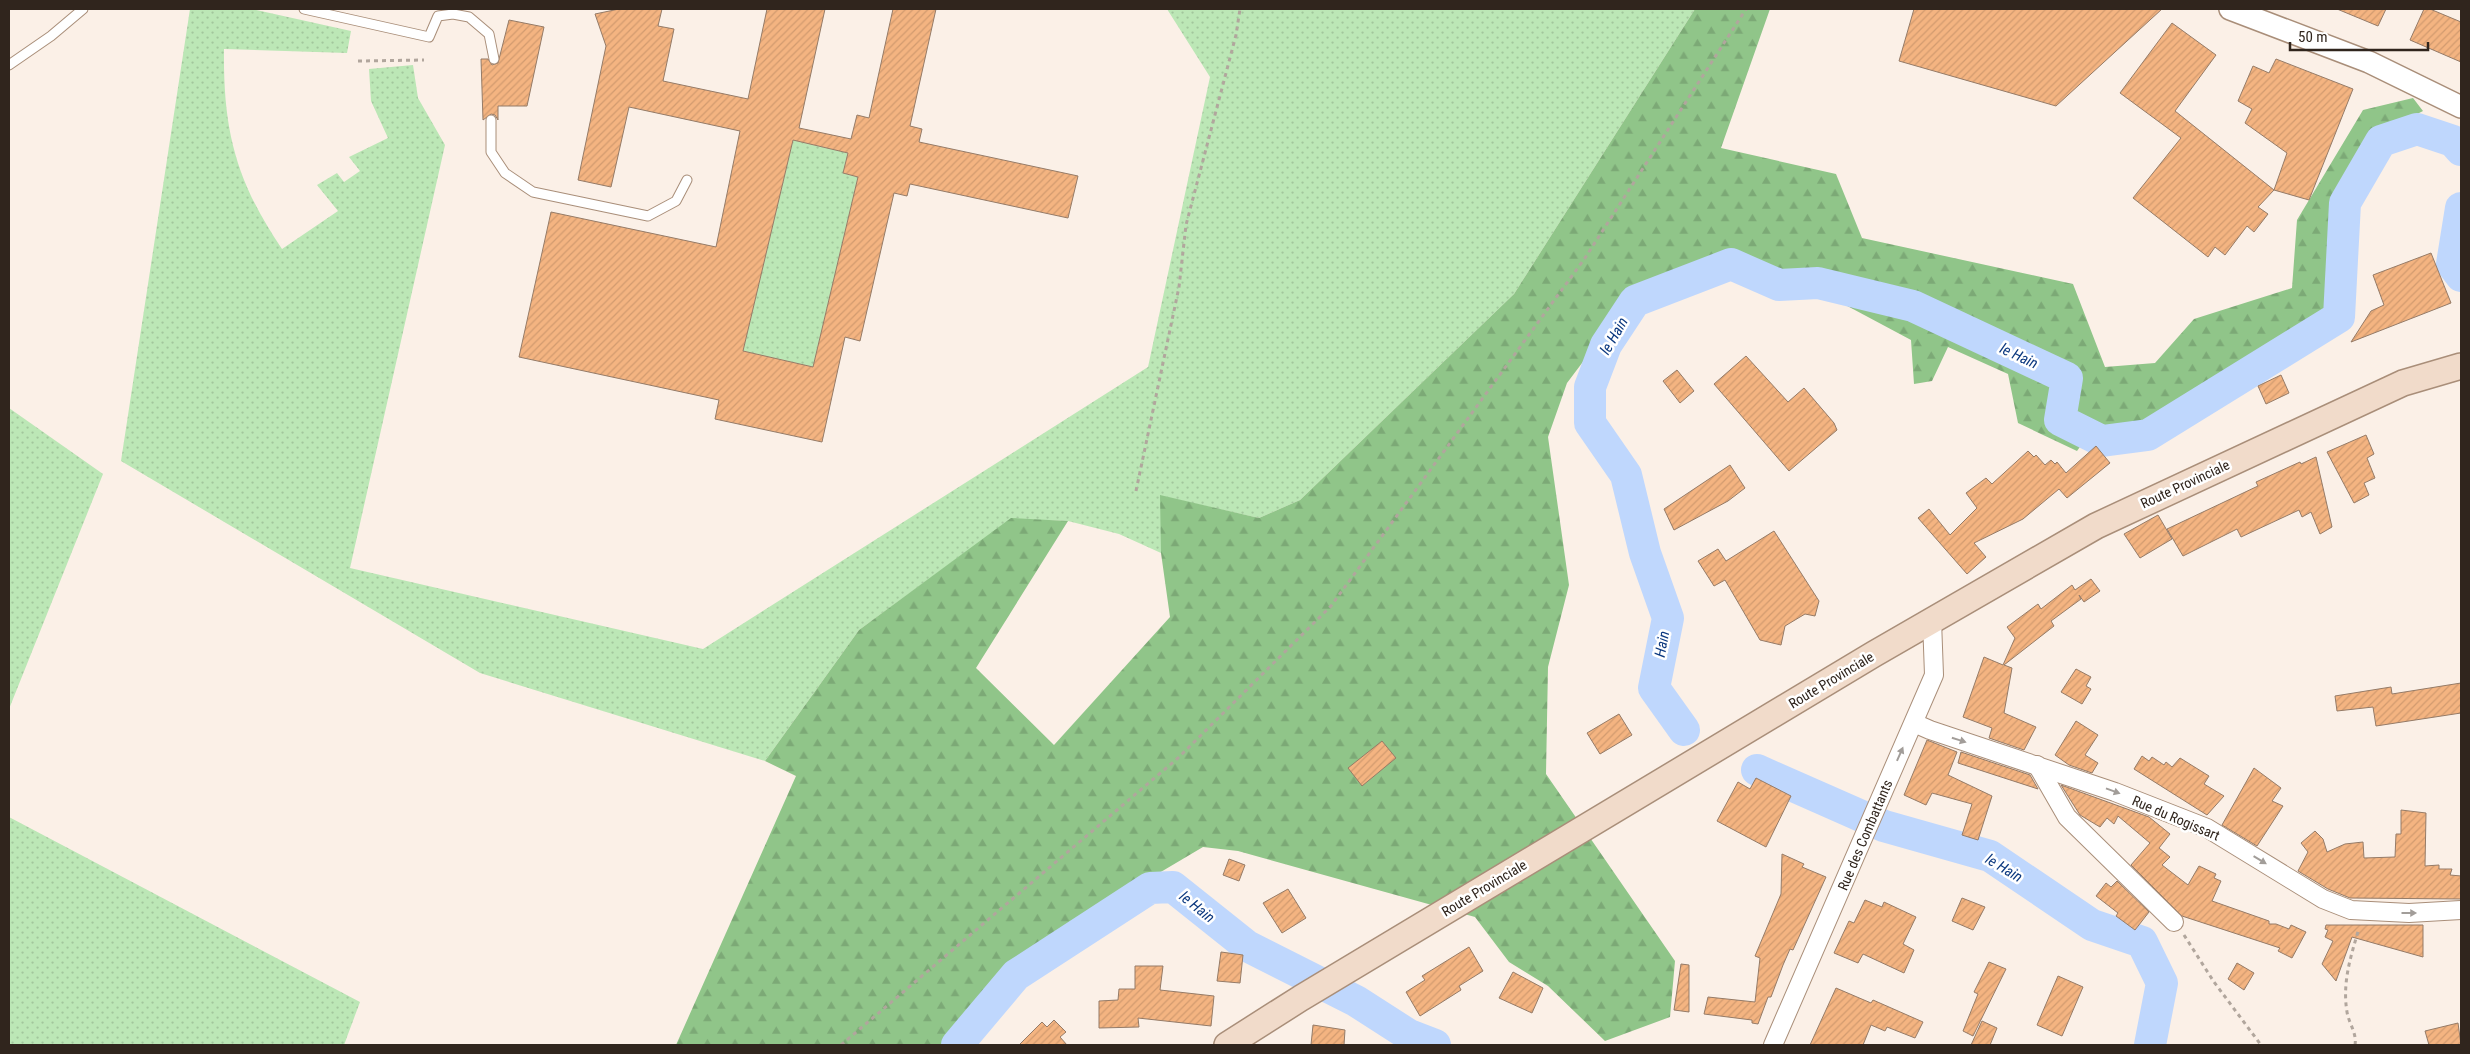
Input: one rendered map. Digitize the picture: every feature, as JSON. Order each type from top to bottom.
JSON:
[{"type":"main road","name":"Route Provinciale","points":[[1227,1045],[1342,973],[1932,620],[2096,526],[2403,383],[2461,366]]},
{"type":"street","points":[[2230,9],[2369,62],[2461,107]]},
{"type":"street","name":"Rue des Combattants","points":[[1773,1045],[1934,674],[1932,620]]},
{"type":"street","name":"Rue du Rogissart","points":[[1914,723],[2115,792],[2206,828],[2323,899],[2351,910],[2409,913],[2461,910]]},
{"type":"street","points":[[2037,765],[2067,817],[2174,922]]},
{"type":"lane","points":[[9,65],[51,36],[82,9]]},
{"type":"lane","points":[[304,9],[429,37],[438,16],[453,14],[470,17],[489,34],[494,59]]},
{"type":"lane","points":[[491,120],[491,152],[505,173],[533,192],[648,216],[676,201],[687,180]]},
{"type":"path","points":[[1136,491],[1179,287],[1186,226],[1236,35],[1240,9]]},
{"type":"path","points":[[840,1045],[1178,758],[1331,606],[1585,258],[1746,9]]},
{"type":"path","points":[[358,61],[424,60]]},
{"type":"path","points":[[2355,1045],[2356,1038],[2347,1013],[2345,977],[2363,911]]},
{"type":"path","points":[[2174,922],[2214,982],[2261,1045]]},
{"type":"green space","points":[[190,9],[252,9],[351,31],[347,53],[224,49],[226,105],[235,154],[253,201],[282,249],[338,211],[317,185],[337,173],[344,182],[360,171],[349,157],[388,138],[371,101],[369,69],[413,65],[418,98],[445,145],[350,568],[703,649],[1148,367],[1210,77],[1167,9],[1695,9],[1514,294],[1300,500],[1259,518],[1161,496],[1161,553],[1119,534],[1068,521],[1011,519],[859,630],[765,761],[480,673],[121,461]]},
{"type":"green space","points":[[1695,9],[1770,9],[1721,148],[1836,174],[1862,238],[2073,284],[2105,367],[2155,363],[2194,319],[2292,288],[2297,220],[2363,110],[2413,98],[2423,111],[2376,135],[2340,198],[2343,301],[2287,350],[2150,420],[2094,427],[2077,451],[2018,423],[2008,374],[1948,347],[1932,381],[1914,384],[1911,340],[1838,301],[1817,271],[1794,279],[1744,258],[1705,260],[1643,282],[1567,383],[1548,437],[1569,585],[1548,667],[1546,774],[1675,961],[1670,1017],[1605,1041],[1548,986],[1509,962],[1475,917],[1238,851],[1203,847],[1051,937],[960,1045],[676,1045],[796,776],[765,761],[859,630],[1011,518],[1068,521],[976,668],[1054,745],[1170,617],[1161,553],[1160,495],[1259,518],[1300,500],[1514,294]]},
{"type":"green space","points":[[793,140],[848,153],[843,173],[858,177],[813,367],[743,351]]},
{"type":"green space","points":[[9,408],[103,474],[9,709]]},
{"type":"green space","points":[[9,817],[360,1002],[344,1045],[9,1045]]},
{"type":"building","points":[[619,9],[662,9],[658,26],[674,29],[663,81],[748,99],[767,9],[825,9],[799,128],[851,139],[857,115],[869,118],[893,9],[936,9],[910,126],[922,129],[919,142],[1078,176],[1068,218],[910,184],[907,196],[894,193],[860,341],[845,337],[822,442],[715,419],[719,400],[519,357],[551,212],[716,247],[740,131],[629,107],[611,187],[578,180],[606,46],[595,14]],"holes":[[[793,140],[848,153],[843,173],[858,177],[813,367],[743,351]]]},
{"type":"building","points":[[1914,9],[2162,9],[2056,106],[1899,61]]},
{"type":"building","points":[[2337,9],[2386,9],[2378,26]]},
{"type":"building","points":[[2424,9],[2430,9],[2461,22],[2461,62],[2410,40]]},
{"type":"building","points":[[509,20],[544,27],[527,106],[498,106],[498,120],[495,115],[491,114],[483,120],[481,59],[488,59],[492,65],[498,63]]},
{"type":"building","points":[[2172,23],[2216,55],[2175,111],[2274,190],[2258,207],[2268,214],[2254,232],[2247,226],[2225,255],[2215,247],[2208,257],[2133,198],[2181,138],[2120,93]]},
{"type":"building","points":[[2276,59],[2353,89],[2309,200],[2274,190],[2287,153],[2245,123],[2252,109],[2238,101],[2253,66],[2269,73]]},
{"type":"building","points":[[2431,253],[2451,303],[2351,342],[2371,311],[2384,305],[2373,275]]},
{"type":"building","points":[[1746,356],[1788,402],[1804,388],[1834,423],[1837,430],[1789,471],[1714,384]]},
{"type":"building","points":[[1677,370],[1694,391],[1680,403],[1663,381]]},
{"type":"building","points":[[2281,375],[2289,393],[2266,404],[2258,386]]},
{"type":"building","points":[[2366,435],[2374,454],[2367,458],[2375,478],[2364,483],[2369,495],[2354,503],[2327,452]]},
{"type":"building","points":[[2096,446],[2110,463],[2067,498],[2059,489],[2023,519],[1974,543],[1986,557],[1967,574],[1918,518],[1929,509],[1950,535],[1977,508],[1966,493],[1986,478],[1992,484],[2028,451],[2034,457],[2036,455],[2045,465],[2051,460],[2055,464],[2057,462],[2066,473]]},
{"type":"building","points":[[2316,457],[2332,527],[2320,534],[2311,512],[2302,517],[2299,510],[2241,537],[2237,529],[2183,556],[2167,529],[2258,486],[2256,482],[2300,462],[2301,464]]},
{"type":"building","points":[[1730,465],[1745,488],[1728,501],[1674,530],[1664,509]]},
{"type":"building","points":[[2158,515],[2172,539],[2140,558],[2124,534]]},
{"type":"building","points":[[1774,531],[1819,601],[1815,616],[1805,614],[1785,626],[1781,645],[1760,640],[1725,580],[1714,586],[1698,561],[1718,549],[1726,561]]},
{"type":"building","points":[[2091,579],[2100,591],[2084,602],[2079,595],[2081,599],[2051,621],[2054,626],[2004,665],[2012,668],[2004,713],[2036,727],[2024,750],[1989,738],[1992,728],[1963,717],[1984,657],[2003,665],[2015,638],[2007,627],[2038,604],[2041,609],[2072,585],[2075,590]]},
{"type":"building","points":[[2076,669],[2091,677],[2086,686],[2091,689],[2082,704],[2061,692]]},
{"type":"building","points":[[2461,683],[2461,713],[2376,726],[2373,707],[2337,711],[2335,696],[2391,687],[2392,694]]},
{"type":"building","points":[[1619,714],[1632,735],[1600,754],[1587,733]]},
{"type":"building","points":[[2076,721],[2098,735],[2085,755],[2098,763],[2092,773],[2069,765],[2055,755]]},
{"type":"building","points":[[1927,740],[1957,752],[1948,775],[1992,796],[1978,840],[1962,835],[1972,804],[1932,793],[1926,805],[1904,795]]},
{"type":"building","points":[[1382,741],[1396,758],[1362,786],[1348,768]]},
{"type":"building","points":[[1961,752],[2030,775],[2038,789],[1958,763]]},
{"type":"building","points":[[2142,756],[2149,761],[2152,757],[2164,765],[2166,762],[2172,767],[2180,758],[2209,776],[2204,784],[2224,796],[2207,815],[2134,769]]},
{"type":"building","points":[[2254,768],[2281,788],[2272,801],[2283,806],[2257,846],[2222,825]]},
{"type":"building","points":[[1756,778],[1791,796],[1766,847],[1717,821],[1738,782],[1750,789]]},
{"type":"building","points":[[2061,785],[2149,817],[2170,834],[2159,848],[2170,857],[2162,865],[2188,885],[2199,866],[2216,874],[2214,878],[2221,881],[2212,901],[2269,921],[2269,924],[2276,924],[2289,929],[2291,925],[2306,932],[2292,958],[2278,951],[2280,948],[2182,916],[2131,865],[2150,843],[2118,816],[2114,824],[2107,818],[2100,827],[2080,815]]},
{"type":"building","points":[[2401,810],[2426,813],[2425,866],[2439,865],[2439,869],[2452,869],[2450,875],[2461,876],[2461,899],[2350,898],[2328,889],[2298,871],[2308,852],[2301,843],[2315,831],[2323,839],[2327,852],[2345,844],[2363,842],[2364,858],[2395,857],[2396,834],[2401,834]]},
{"type":"building","points":[[1782,854],[1804,864],[1802,867],[1826,877],[1793,950],[1790,949],[1758,1024],[1752,1023],[1752,1020],[1704,1014],[1708,997],[1755,1002],[1760,958],[1755,956],[1781,894]]},
{"type":"building","points":[[1229,859],[1245,865],[1239,881],[1223,875]]},
{"type":"building","points":[[2117,881],[2149,912],[2135,930],[2116,916],[2118,913],[2096,896],[2106,883],[2111,887]]},
{"type":"building","points":[[1288,889],[1306,918],[1282,933],[1263,903]]},
{"type":"building","points":[[1962,898],[1985,907],[1973,930],[1952,921]]},
{"type":"building","points":[[1865,900],[1882,907],[1884,902],[1916,917],[1903,944],[1914,950],[1904,973],[1863,954],[1858,963],[1834,953],[1849,921],[1854,923]]},
{"type":"building","points":[[2326,925],[2423,925],[2423,957],[2352,937],[2336,981],[2322,964],[2333,941],[2325,937],[2328,930],[2325,929]]},
{"type":"building","points":[[1469,947],[1483,971],[1459,986],[1461,990],[1420,1016],[1406,992],[1425,980],[1422,976]]},
{"type":"building","points":[[1221,952],[1243,955],[1240,983],[1217,981]]},
{"type":"building","points":[[1989,962],[2006,969],[1973,1036],[1963,1031],[1978,994],[1974,992]]},
{"type":"building","points":[[2237,963],[2254,973],[2244,990],[2228,979]]},
{"type":"building","points":[[1681,964],[1689,965],[1689,1012],[1674,1010]]},
{"type":"building","points":[[1135,966],[1163,966],[1160,990],[1214,996],[1211,1026],[1138,1018],[1139,1027],[1099,1028],[1099,1001],[1118,1000],[1119,989],[1135,989]]},
{"type":"building","points":[[1513,972],[1543,988],[1532,1013],[1499,998]]},
{"type":"building","points":[[2058,976],[2083,987],[2062,1036],[2037,1025]]},
{"type":"building","points":[[1836,988],[1871,1003],[1873,1000],[1923,1022],[1915,1038],[1887,1027],[1885,1031],[1871,1025],[1863,1045],[1810,1045]]},
{"type":"building","points":[[1054,1020],[1066,1032],[1060,1037],[1067,1045],[1019,1045],[1042,1022],[1047,1027]]},
{"type":"building","points":[[1982,1021],[1997,1028],[1990,1045],[1971,1045]]},
{"type":"building","points":[[2458,1023],[2461,1045],[2429,1045],[2425,1031]]},
{"type":"building","points":[[1313,1025],[1345,1030],[1344,1045],[1311,1045]]},
{"type":"waterway","name":"le Hain","points":[[1684,730],[1654,688],[1668,618],[1645,553],[1626,475],[1590,423],[1590,387],[1606,345],[1635,301],[1731,264],[1779,285],[1818,283],[1913,306],[2067,378],[2060,420],[2102,441],[2148,435],[2339,317],[2345,203],[2381,141],[2417,129],[2453,141],[2461,150]]},
{"type":"waterway","name":"le Hain","points":[[2461,208],[2452,264],[2461,276]]},
{"type":"waterway","name":"le Hain","points":[[1757,770],[1884,826],[1990,856],[2092,925],[2142,942],[2162,983],[2150,1045]]},
{"type":"waterway","name":"le Hain","points":[[957,1045],[1016,975],[1150,888],[1173,887],[1247,946],[1356,1001],[1409,1035],[1435,1045]]},
{"type":"water label","name":"Hain","points":[[1662,644]]}]
